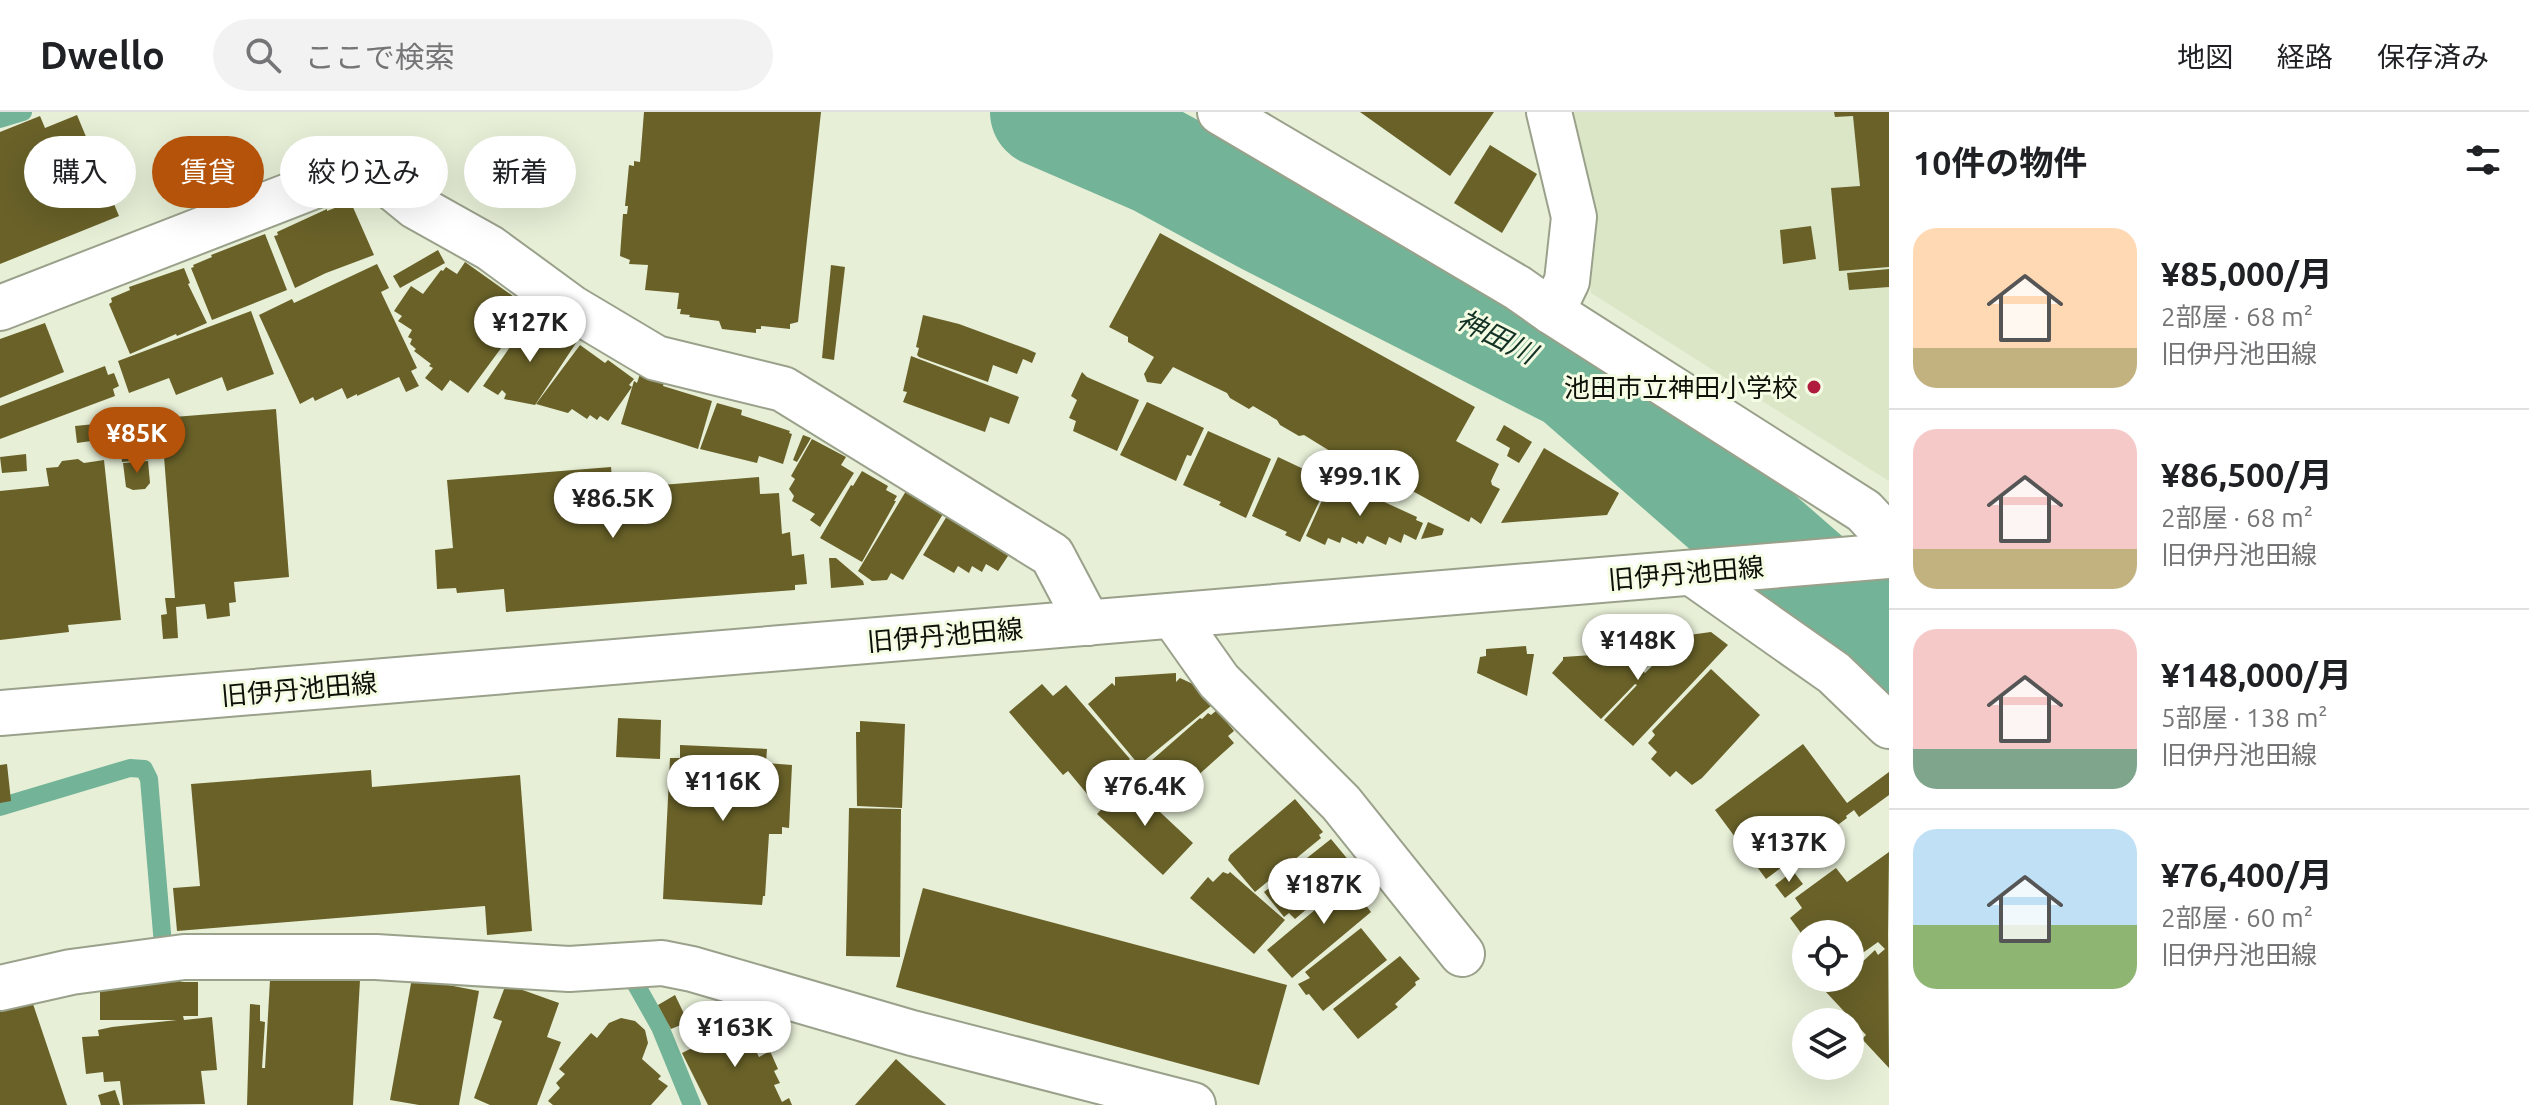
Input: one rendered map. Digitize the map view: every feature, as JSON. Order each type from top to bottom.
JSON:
[{"type":"street","points":[[1220,112],[1492,272],[1864,511],[1878,551]]},
{"type":"street","points":[[1549,112],[1574,217],[1567,281],[1552,312]]},
{"type":"street","points":[[0,308],[366,166],[415,206],[490,248],[572,308],[656,358],[783,389],[1052,555],[1088,623]]},
{"type":"street","name":"旧伊丹池田線","points":[[0,713],[1712,571],[1878,551]]},
{"type":"street","points":[[1712,571],[1834,673],[1889,726]]},
{"type":"street","points":[[1173,616],[1219,681],[1341,803],[1462,954]]},
{"type":"street","points":[[0,988],[71,972],[184,957],[376,957],[569,969],[662,963],[912,1033],[1193,1105]]},
{"type":"shaded area","name":"池田市立神田小学校","points":[[1570,112],[1889,112],[1889,481],[1591,293]]},
{"type":"building","points":[[644,112],[821,112],[798,322],[790,324],[790,329],[761,326],[756,333],[722,329],[719,321],[680,314],[681,309],[677,309],[679,293],[645,290],[648,265],[629,264],[630,260],[620,256],[623,214],[627,214],[628,206],[625,206],[629,165],[634,166],[634,161],[640,162]]},
{"type":"building","points":[[1360,112],[1494,112],[1450,176]]},
{"type":"building","points":[[1834,112],[1889,112],[1889,267],[1839,271],[1831,188],[1860,186],[1853,116],[1835,117]]},
{"type":"building","points":[[77,115],[86,136],[24,136],[24,208],[116,208],[119,216],[0,264],[0,132],[40,116],[45,128]]},
{"type":"building","points":[[1490,145],[1537,174],[1502,233],[1454,203]]},
{"type":"building","points":[[353,208],[374,255],[295,288],[274,236],[327,211]]},
{"type":"building","points":[[1811,226],[1816,259],[1783,264],[1780,230]]},
{"type":"building","points":[[1160,233],[1475,407],[1456,441],[1499,464],[1491,481],[1500,489],[1481,524],[1471,517],[1469,522],[1407,488],[1402,491],[1382,481],[1381,475],[1355,462],[1351,464],[1304,435],[1299,436],[1280,425],[1253,406],[1249,409],[1227,393],[1173,367],[1161,384],[1147,382],[1144,374],[1154,357],[1109,327]]},
{"type":"building","points":[[265,234],[287,290],[212,320],[191,268],[211,255]]},
{"type":"building","points":[[438,250],[445,263],[400,288],[393,276]]},
{"type":"building","points":[[465,262],[517,299],[508,311],[521,321],[468,393],[450,380],[442,391],[425,378],[433,368],[414,351],[416,349],[410,344],[412,339],[408,337],[412,330],[398,321],[402,316],[394,311],[411,286],[423,294],[441,270],[446,267],[457,274]]},
{"type":"building","points":[[377,264],[389,288],[381,292],[417,368],[411,371],[419,386],[406,392],[399,377],[347,399],[342,388],[315,401],[313,397],[300,404],[259,315],[292,299],[294,303]]},
{"type":"building","points":[[831,265],[845,267],[834,360],[822,358]]},
{"type":"building","points":[[184,268],[188,284],[207,323],[130,354],[109,304],[111,298],[130,290],[129,287]]},
{"type":"building","points":[[1889,269],[1889,287],[1849,290],[1847,273]]},
{"type":"building","points":[[251,311],[274,374],[227,391],[222,377],[176,395],[169,378],[129,393],[118,361]]},
{"type":"building","points":[[923,315],[959,324],[1036,353],[1032,363],[1023,359],[1017,374],[993,365],[988,382],[917,355]]},
{"type":"building","points":[[528,321],[549,335],[555,327],[576,343],[535,405],[504,399],[506,394],[502,390],[498,395],[483,386]]},
{"type":"building","points":[[45,323],[64,372],[0,398],[0,339]]},
{"type":"building","points":[[580,345],[634,379],[629,385],[632,387],[608,421],[600,416],[597,420],[590,415],[587,419],[572,409],[568,413],[536,404]]},
{"type":"building","points":[[911,356],[1019,397],[1009,424],[990,417],[985,432],[903,402]]},
{"type":"building","points":[[105,366],[108,375],[114,373],[119,386],[113,389],[115,396],[0,439],[0,406]]},
{"type":"building","points":[[1082,372],[1139,400],[1117,451],[1073,431],[1076,421],[1069,418],[1077,400],[1071,396]]},
{"type":"building","points":[[640,374],[664,382],[663,386],[712,401],[698,449],[621,424],[634,381],[637,383]]},
{"type":"building","points":[[1147,402],[1204,428],[1191,456],[1187,455],[1176,481],[1120,455]]},
{"type":"building","points":[[717,403],[742,410],[741,415],[790,431],[792,434],[783,464],[759,456],[757,463],[700,449]]},
{"type":"building","points":[[276,409],[289,577],[234,582],[236,602],[229,603],[230,616],[207,619],[205,604],[176,607],[178,638],[163,639],[161,615],[167,614],[165,598],[175,598],[161,418]]},
{"type":"building","points":[[105,423],[106,439],[77,443],[75,426]]},
{"type":"building","points":[[1504,425],[1532,442],[1519,463],[1507,456],[1510,448],[1496,440]]},
{"type":"building","points":[[1208,431],[1271,459],[1246,518],[1219,505],[1221,502],[1183,485]]},
{"type":"building","points":[[803,435],[811,438],[797,462],[793,460]]},
{"type":"building","points":[[148,437],[150,459],[122,462],[121,452],[116,452],[115,440]]},
{"type":"building","points":[[812,439],[846,457],[841,465],[854,473],[820,527],[810,520],[815,514],[792,501],[794,496],[789,489],[795,479],[791,476]]},
{"type":"building","points":[[1544,448],[1619,493],[1607,515],[1501,523]]},
{"type":"building","points":[[26,454],[27,471],[2,473],[0,457]]},
{"type":"building","points":[[1278,457],[1329,481],[1300,542],[1285,535],[1287,532],[1252,516]]},
{"type":"building","points":[[78,459],[84,463],[104,460],[121,620],[68,625],[69,632],[0,640],[0,491],[49,486],[46,468],[58,467],[62,461]]},
{"type":"building","points":[[148,461],[150,483],[145,489],[126,487],[123,463]]},
{"type":"building","points":[[611,467],[613,489],[759,477],[760,494],[779,493],[782,534],[790,532],[792,556],[804,554],[807,584],[795,585],[795,590],[506,612],[504,589],[457,593],[456,588],[437,589],[435,550],[453,548],[447,480]]},
{"type":"building","points":[[862,471],[888,486],[886,490],[897,496],[862,562],[820,538]]},
{"type":"building","points":[[1332,478],[1417,517],[1416,520],[1423,523],[1416,540],[1404,534],[1401,543],[1389,537],[1386,545],[1367,536],[1363,544],[1358,541],[1357,544],[1342,537],[1340,543],[1328,538],[1325,545],[1306,536]]},
{"type":"building","points":[[906,491],[943,514],[903,580],[891,573],[887,580],[872,581],[858,571]]},
{"type":"building","points":[[947,516],[1010,553],[998,571],[986,564],[982,572],[972,566],[969,573],[958,566],[954,573],[923,555]]},
{"type":"building","points":[[1428,522],[1444,529],[1442,535],[1421,539]]},
{"type":"building","points":[[829,558],[836,558],[864,585],[831,588]]},
{"type":"building","points":[[1711,632],[1728,645],[1633,746],[1604,720],[1637,685],[1601,719],[1552,673],[1563,657],[1623,653],[1624,659],[1629,653],[1659,650],[1661,652],[1643,671],[1645,673],[1669,649],[1676,656],[1685,646],[1674,637]]},
{"type":"building","points":[[1526,646],[1527,654],[1534,654],[1527,696],[1477,673],[1480,657],[1486,656],[1486,649]]},
{"type":"building","points":[[1711,669],[1760,715],[1692,785],[1676,771],[1670,777],[1651,759],[1657,752],[1648,743],[1655,735],[1652,731]]},
{"type":"building","points":[[1176,673],[1176,682],[1180,678],[1208,691],[1217,701],[1139,765],[1088,704],[1112,683],[1115,686],[1115,677]]},
{"type":"building","points":[[1042,684],[1053,696],[1066,685],[1130,759],[1088,795],[1068,771],[1063,775],[1009,712]]},
{"type":"building","points":[[1217,710],[1234,731],[1228,736],[1234,743],[1168,799],[1143,768],[1200,718]]},
{"type":"building","points":[[618,718],[661,720],[660,759],[616,757]]},
{"type":"building","points":[[860,721],[905,724],[902,808],[857,806],[856,732],[860,732]]},
{"type":"building","points":[[1803,744],[1847,803],[1889,772],[1889,795],[1859,817],[1854,810],[1766,879],[1715,810]]},
{"type":"building","points":[[680,745],[767,749],[766,763],[792,765],[789,828],[782,827],[782,834],[769,834],[762,905],[663,899],[670,758],[680,758]]},
{"type":"building","points":[[7,764],[11,801],[0,803],[0,765]]},
{"type":"building","points":[[371,770],[372,787],[520,775],[532,931],[487,935],[485,906],[177,931],[173,888],[200,886],[191,784]]},
{"type":"building","points":[[1127,781],[1193,843],[1163,875],[1097,814]]},
{"type":"building","points":[[1295,799],[1323,832],[1319,835],[1321,838],[1255,892],[1228,860],[1230,855]]},
{"type":"building","points":[[849,808],[901,809],[900,957],[846,956]]},
{"type":"building","points":[[1331,839],[1355,868],[1295,919],[1289,913],[1284,917],[1264,892]]},
{"type":"building","points":[[1889,852],[1889,1068],[1864,1041],[1864,1008],[1841,1008],[1826,992],[1864,992],[1864,960],[1875,950],[1878,955],[1885,949],[1878,942],[1864,952],[1864,920],[1792,921],[1790,918],[1802,908],[1795,898],[1836,868],[1847,882]]},
{"type":"building","points":[[1793,871],[1803,884],[1785,898],[1775,885]]},
{"type":"building","points":[[1223,872],[1230,872],[1285,920],[1254,954],[1190,898],[1208,877],[1213,882]]},
{"type":"building","points":[[1359,873],[1377,893],[1365,904],[1371,912],[1292,978],[1267,950]]},
{"type":"building","points":[[923,888],[1287,985],[1259,1085],[896,987]]},
{"type":"building","points":[[1361,928],[1387,960],[1323,1011],[1298,984],[1310,978],[1305,972]]},
{"type":"building","points":[[1400,956],[1420,979],[1395,1004],[1398,1007],[1358,1039],[1333,1009]]},
{"type":"building","points":[[282,976],[360,980],[353,1105],[247,1105],[250,1004],[260,1005],[260,1021],[265,1022],[262,1068],[265,1068],[270,980],[282,981]]},
{"type":"building","points":[[182,978],[181,982],[198,982],[198,1016],[183,1016],[184,1020],[212,1017],[217,1070],[201,1071],[205,1104],[123,1105],[120,1081],[104,1082],[103,1072],[86,1074],[82,1037],[99,1036],[98,1030],[112,1027],[177,1020],[100,1020],[100,985]]},
{"type":"building","points":[[412,978],[479,991],[459,1105],[419,1105],[390,1100]]},
{"type":"building","points":[[506,984],[559,1003],[547,1037],[561,1042],[537,1105],[490,1105],[474,1098],[502,1021],[493,1018]]},
{"type":"building","points":[[675,995],[688,1022],[671,1029],[658,1005]]},
{"type":"building","points":[[32,1001],[67,1105],[0,1105],[0,1006]]},
{"type":"building","points":[[621,1018],[635,1021],[645,1030],[648,1043],[642,1059],[668,1086],[651,1105],[553,1105],[548,1101],[560,1088],[556,1083],[565,1074],[559,1069],[591,1033],[597,1038],[609,1023]]},
{"type":"building","points":[[751,1019],[765,1049],[757,1053],[759,1057],[770,1051],[780,1083],[774,1085],[782,1102],[789,1098],[792,1105],[708,1105],[682,1053]]},
{"type":"building","points":[[896,1059],[946,1105],[855,1105]]},
{"type":"building","points":[[115,1090],[120,1105],[101,1105],[98,1095]]},
{"type":"waterway","points":[[0,119],[23,112]]},
{"type":"waterway","name":"神田川","points":[[1045,112],[1156,160],[1265,219],[1575,376],[1889,650]]},
{"type":"waterway","points":[[0,807],[130,768],[144,769],[149,779],[163,945]]},
{"type":"waterway","points":[[634,981],[660,1027],[692,1105]]},
{"type":"place","name":"池田市立神田小学校","points":[[1814,387]]}]
